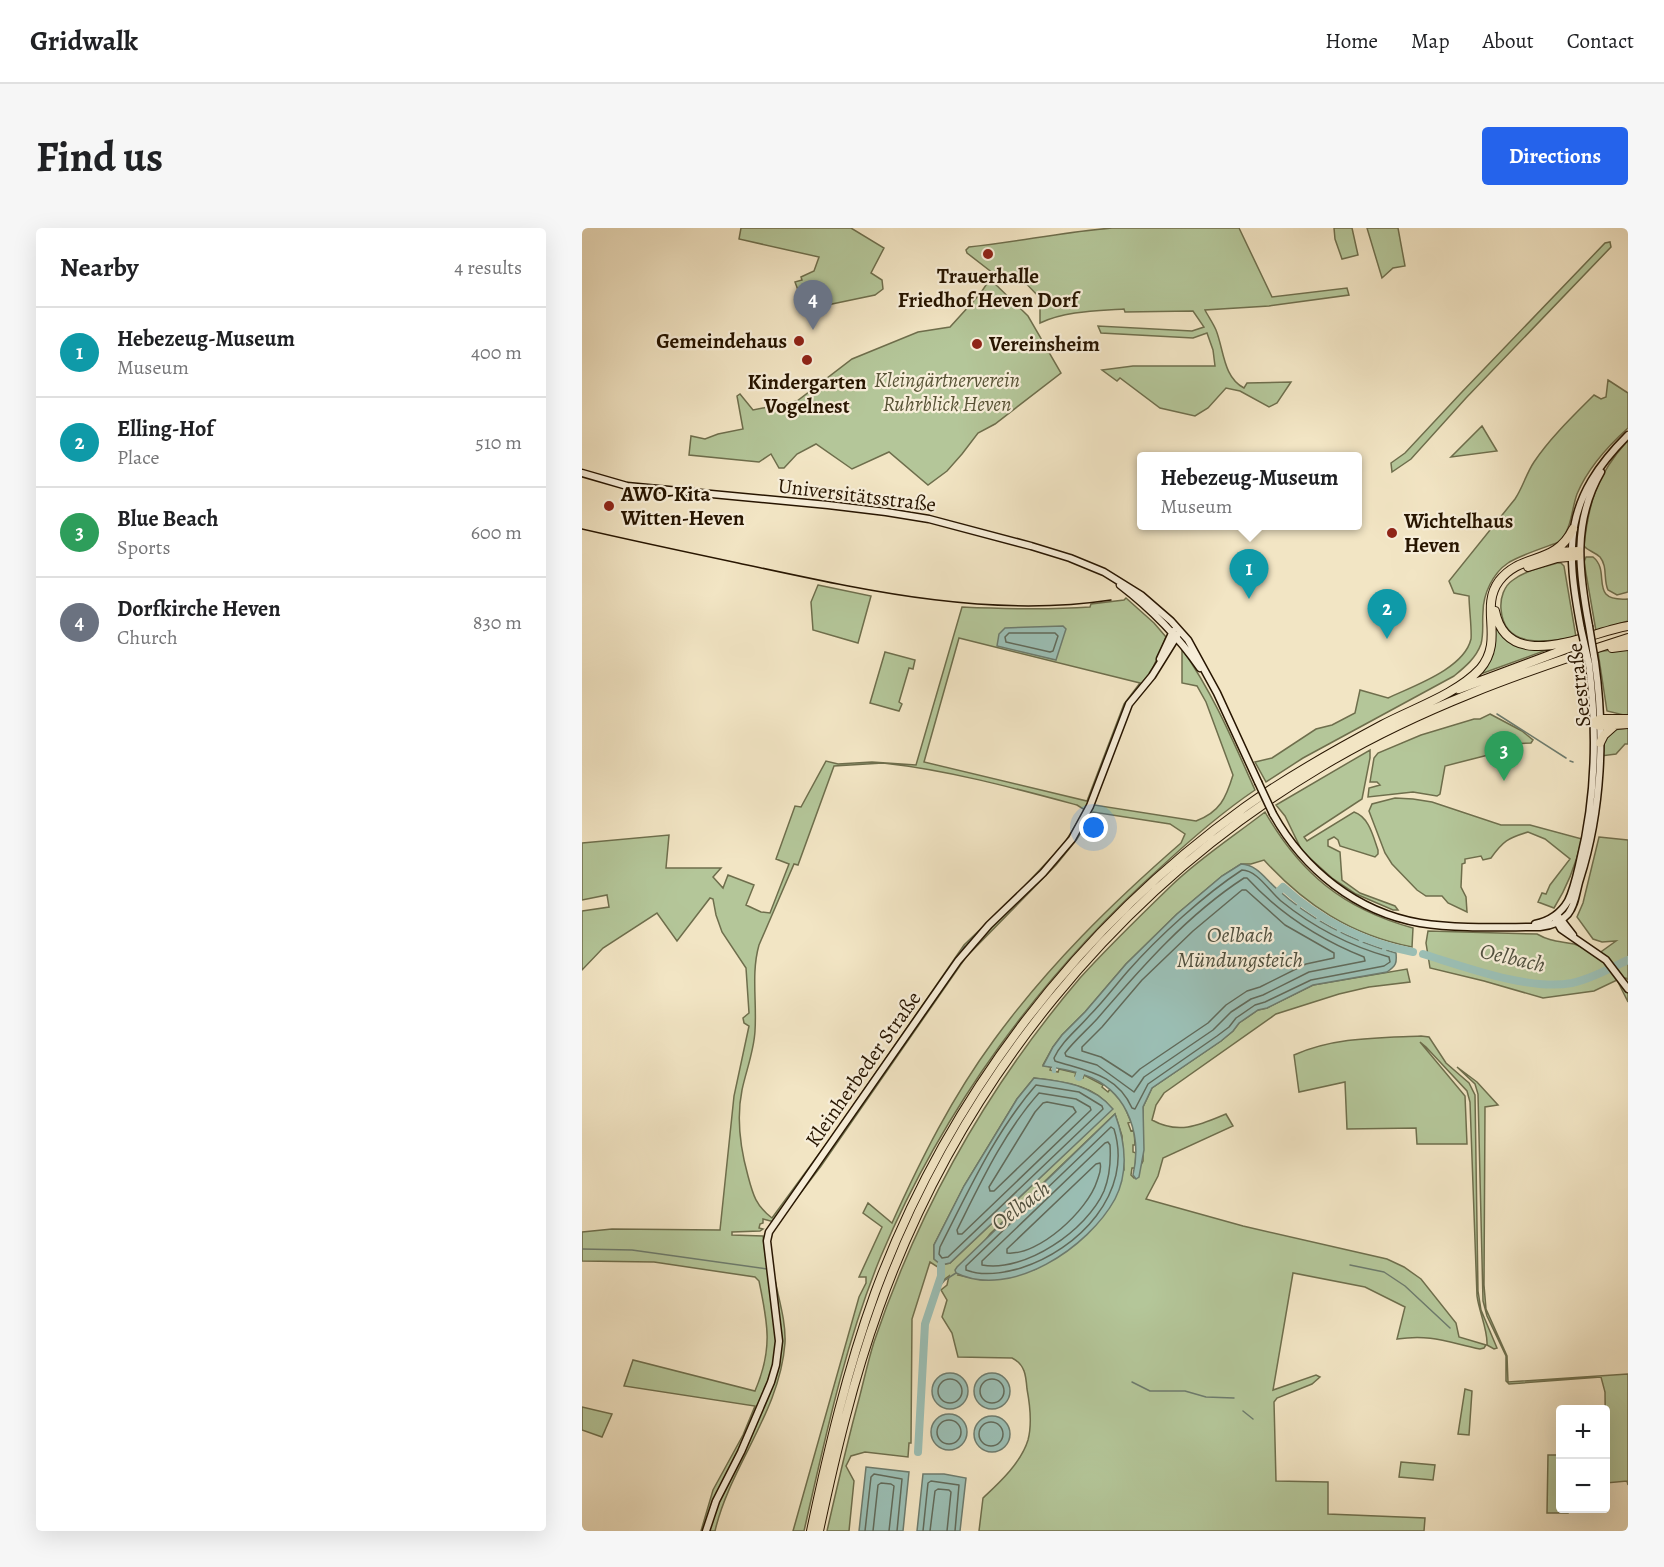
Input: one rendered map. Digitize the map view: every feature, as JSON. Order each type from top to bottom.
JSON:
[{"type":"highway","points":[[811,1531],[836,1422],[855,1353],[876,1291],[928,1173],[993,1064],[1072,964],[1159,877],[1208,835],[1247,806],[1323,756],[1440,696],[1473,676],[1488,658],[1493,634],[1491,601],[1494,590],[1502,577],[1512,568],[1553,552],[1564,545],[1573,529]]},
{"type":"highway","points":[[1553,552],[1575,553]]},
{"type":"highway","points":[[1575,553],[1528,567],[1506,580],[1498,591],[1495,603],[1495,612],[1502,630],[1507,636],[1521,644],[1538,647],[1628,627]]},
{"type":"highway","points":[[1440,696],[1628,627]]},
{"type":"highway","points":[[819,1531],[863,1355],[879,1307],[924,1200],[973,1110],[1019,1043],[1062,989],[1120,924],[1214,841],[1305,777],[1355,748],[1425,713],[1476,691],[1628,638]]},
{"type":"highway","points":[[1557,661],[1628,646]]},
{"type":"highway","points":[[1598,723],[1628,719]]},
{"type":"highway","points":[[1598,723],[1628,724]]},
{"type":"highway","points":[[1600,743],[1615,725]]},
{"type":"street","name":"Seestraße","points":[[1558,919],[1567,915],[1573,904],[1588,851],[1597,799],[1600,743],[1589,626],[1575,553],[1573,529],[1589,484],[1607,456],[1628,435]]},
{"type":"street","name":"Seestraße","points":[[1592,663],[1581,629],[1574,593],[1575,553],[1590,495],[1598,476],[1618,445]]},
{"type":"street","name":"Universitätsstraße","points":[[582,468],[603,481]]},
{"type":"street","name":"Universitätsstraße","points":[[582,473],[603,481],[644,489],[886,512],[941,522],[1070,558],[1100,571],[1141,595],[1178,628],[1194,650],[1217,693],[1273,814],[1294,847],[1314,869],[1347,894],[1373,908],[1419,922],[1478,927],[1524,927],[1546,926],[1558,919]]},
{"type":"street","name":"Universitätsstraße","points":[[1100,571],[1142,603],[1174,635],[1196,661],[1217,693]]},
{"type":"street","name":"Kleinherbeder Straße","points":[[706,1531],[716,1501],[741,1452],[776,1365],[780,1341],[766,1241],[769,1232],[958,961],[989,925],[1043,873],[1072,839],[1090,806],[1130,704],[1156,669],[1178,628]]},
{"type":"street","name":"Seestraße","points":[[1558,919],[1568,901],[1583,849],[1598,723]]},
{"type":"street","points":[[1558,919],[1576,938],[1606,960],[1628,988]]},
{"type":"green space","points":[[741,228],[851,228],[884,248],[871,273],[882,280],[883,289],[875,295],[806,312],[795,282],[814,271],[819,257],[739,239]]},
{"type":"green space","points":[[1112,228],[1239,228],[1272,297],[1347,288],[1349,295],[1269,306],[1205,310],[1216,330],[1228,370],[1237,383],[1244,388],[1247,383],[1291,382],[1277,403],[1269,407],[1240,391],[1226,388],[1208,408],[1195,416],[1160,408],[1120,378],[1117,381],[1102,370],[1133,366],[1215,366],[1213,350],[1207,333],[1193,338],[1101,333],[1098,326],[1192,331],[1204,327],[1193,311],[1125,312],[1124,309],[1092,311],[1060,316],[1040,323],[1040,298],[1015,272],[998,277],[966,250],[969,247]]},
{"type":"green space","points":[[1334,228],[1352,228],[1358,255],[1342,259]]},
{"type":"green space","points":[[1367,228],[1398,228],[1405,266],[1393,268],[1382,278]]},
{"type":"green space","points":[[1610,242],[1611,247],[1466,398],[1411,459],[1392,472],[1391,463],[1405,453],[1605,243]]},
{"type":"green space","name":"Kleingärtnerverein Ruhrblick Heven","points":[[990,279],[1028,316],[1061,373],[995,424],[978,433],[947,471],[928,485],[889,452],[852,469],[816,444],[797,454],[784,468],[779,468],[771,454],[759,462],[689,455],[691,436],[705,439],[743,429],[737,396],[740,394],[753,410],[797,401],[852,359],[918,332],[950,327],[980,294]]},
{"type":"green space","points":[[1608,380],[1628,393],[1628,428],[1606,450],[1586,476],[1577,494],[1571,520],[1559,542],[1513,560],[1493,578],[1483,605],[1481,644],[1473,658],[1454,676],[1303,758],[1266,782],[1255,762],[1272,758],[1316,729],[1332,725],[1355,713],[1360,690],[1388,698],[1436,675],[1459,659],[1471,639],[1469,596],[1454,593],[1449,581],[1515,499],[1534,462],[1554,436],[1594,395],[1601,399],[1606,397]]},
{"type":"green space","points":[[1482,426],[1497,451],[1451,457]]},
{"type":"green space","points":[[1628,440],[1628,592],[1617,595],[1608,590],[1604,565],[1600,557],[1584,546],[1596,489],[1609,465]]},
{"type":"green space","points":[[1586,557],[1593,557],[1598,563],[1602,585],[1608,596],[1628,599],[1628,621],[1596,631],[1584,562]]},
{"type":"green space","points":[[1557,563],[1564,566],[1576,637],[1541,641],[1519,637],[1510,631],[1504,622],[1501,605],[1505,589],[1523,574]]},
{"type":"green space","points":[[818,585],[871,596],[858,643],[813,630],[811,602]]},
{"type":"green space","points":[[1126,598],[1166,637],[1150,675],[1129,710],[1094,805],[1196,821],[1216,809],[1225,797],[1233,775],[1206,702],[1197,686],[1182,683],[1182,649],[1213,700],[1255,790],[1194,837],[1116,909],[1075,953],[1000,1046],[934,1148],[906,1201],[868,1289],[846,1357],[804,1531],[793,1531],[859,1297],[866,1283],[866,1277],[859,1277],[882,1227],[863,1213],[868,1203],[892,1223],[938,1129],[964,1084],[994,1040],[1036,986],[1082,936],[1181,843],[1185,834],[1170,824],[1093,812],[1077,839],[1056,865],[966,957],[821,1166],[778,1223],[763,1219],[759,1228],[763,1229],[760,1231],[732,1232],[732,1235],[763,1236],[768,1275],[775,1280],[782,1311],[785,1343],[774,1392],[722,1507],[715,1531],[701,1531],[713,1490],[743,1435],[755,1406],[624,1386],[633,1360],[755,1391],[767,1349],[765,1310],[759,1281],[755,1277],[654,1262],[582,1261],[582,1232],[612,1229],[720,1230],[734,1096],[749,1026],[744,1023],[743,1018],[749,1013],[746,968],[722,932],[713,899],[710,898],[677,941],[657,913],[603,948],[582,970],[582,911],[609,907],[607,895],[582,900],[582,843],[669,835],[666,868],[721,868],[713,877],[723,888],[728,875],[754,885],[746,905],[761,912],[770,913],[789,864],[776,859],[795,806],[801,807],[826,761],[838,764],[872,762],[916,765],[962,607],[1074,608]],"holes":[[[959,638],[1140,683],[1124,704],[1087,801],[924,762]],[[883,763],[981,780],[1077,805],[1085,810],[1064,844],[964,945],[835,1132],[772,1218],[756,1200],[752,1189],[743,1154],[739,1122],[740,1101],[754,1038],[755,966],[759,945],[794,864],[798,865],[834,766]]]},
{"type":"green space","points":[[1492,615],[1506,637],[1552,648],[1475,676],[1486,663]]},
{"type":"green space","points":[[1628,647],[1628,716],[1607,711],[1598,652]]},
{"type":"green space","points":[[885,652],[915,660],[913,669],[909,668],[899,702],[902,704],[899,711],[870,703]]},
{"type":"green space","points":[[1490,714],[1522,731],[1533,740],[1531,743],[1509,744],[1492,754],[1445,766],[1440,794],[1437,796],[1413,792],[1368,797],[1369,788],[1380,785],[1377,782],[1370,782],[1374,758],[1378,753],[1421,735],[1480,719]]},
{"type":"green space","points":[[1628,728],[1628,744],[1625,744],[1616,754],[1601,756],[1601,743],[1613,730]]},
{"type":"green space","points":[[1370,750],[1362,799],[1304,837],[1307,841],[1354,812],[1359,814],[1370,828],[1378,854],[1375,857],[1340,846],[1334,837],[1328,840],[1328,846],[1340,852],[1342,880],[1360,893],[1395,906],[1398,910],[1356,894],[1332,878],[1302,851],[1285,816],[1276,805]]},
{"type":"green space","points":[[1395,798],[1432,802],[1501,825],[1530,825],[1582,839],[1571,875],[1554,908],[1538,902],[1542,893],[1546,894],[1570,859],[1545,839],[1528,832],[1506,841],[1491,858],[1483,860],[1481,856],[1465,859],[1465,863],[1462,864],[1461,887],[1466,897],[1467,912],[1448,903],[1442,896],[1426,896],[1417,890],[1392,864],[1385,853],[1369,811],[1372,804]]},
{"type":"green space","points":[[1265,812],[1293,853],[1326,886],[1365,910],[1413,928],[1412,947],[1369,935],[1330,916],[1296,891],[1264,860],[1241,864],[1222,876],[1177,914],[1126,964],[1062,1035],[1043,1065],[1058,1072],[1059,1069],[1076,1073],[1075,1076],[1083,1078],[1084,1075],[1103,1085],[1102,1087],[1108,1092],[1110,1089],[1123,1103],[1131,1122],[1128,1123],[1131,1131],[1134,1130],[1135,1168],[1132,1168],[1131,1175],[1134,1178],[1143,1161],[1143,1107],[1152,1088],[1221,1041],[1239,1023],[1258,1010],[1267,1008],[1313,985],[1407,969],[1410,982],[1369,987],[1339,994],[1276,1014],[1164,1093],[1156,1105],[1152,1120],[1180,1128],[1198,1125],[1226,1114],[1233,1126],[1163,1158],[1158,1176],[1146,1199],[1243,1226],[1387,1259],[1421,1279],[1456,1323],[1459,1337],[1486,1345],[1480,1349],[1430,1338],[1397,1339],[1405,1307],[1365,1287],[1293,1273],[1273,1390],[1316,1375],[1320,1377],[1312,1384],[1277,1398],[1274,1402],[1276,1481],[1328,1482],[1328,1514],[1425,1518],[1424,1531],[979,1531],[983,1498],[1015,1465],[1028,1440],[1030,1415],[1026,1380],[1022,1367],[1012,1358],[958,1357],[952,1333],[942,1317],[947,1300],[941,1290],[947,1285],[949,1276],[942,1281],[944,1271],[930,1262],[912,1319],[911,1443],[909,1443],[908,1457],[865,1452],[851,1456],[846,1466],[854,1481],[849,1531],[827,1531],[870,1356],[892,1293],[935,1197],[987,1105],[1047,1019],[1091,966],[1183,875]],"holes":[[[1034,1078],[1067,1083],[1087,1089],[1105,1101],[1112,1109],[950,1263],[941,1265],[934,1259],[934,1245],[964,1186],[1017,1099]],[[1115,1114],[1122,1136],[1124,1170],[1036,1269],[999,1279],[983,1280],[958,1275],[990,1234]]]},
{"type":"green space","points":[[1599,837],[1628,840],[1628,980],[1620,979],[1628,993],[1628,1002],[1617,980],[1594,991],[1543,998],[1430,968],[1426,943],[1428,931],[1537,934],[1551,940],[1577,945],[1595,956],[1616,941],[1602,942],[1593,939],[1577,917],[1583,903]]},
{"type":"green space","points":[[1429,1037],[1446,1063],[1469,1083],[1475,1095],[1478,1291],[1481,1310],[1497,1348],[1494,1349],[1487,1345],[1477,1296],[1470,1102],[1467,1091],[1420,1042],[1465,1096],[1467,1144],[1417,1144],[1416,1128],[1347,1129],[1345,1082],[1299,1092],[1294,1055],[1340,1042]]},
{"type":"green space","points":[[1457,1067],[1477,1082],[1498,1105],[1485,1107],[1484,1285],[1486,1309],[1507,1356],[1508,1382],[1628,1374],[1628,1485],[1627,1481],[1610,1483],[1610,1405],[1605,1405],[1601,1377],[1509,1384],[1506,1381],[1506,1356],[1487,1316],[1483,1301],[1478,1094],[1475,1084]]},
{"type":"green space","points":[[1465,1389],[1472,1391],[1469,1435],[1458,1434]]},
{"type":"green space","points":[[582,1407],[612,1414],[602,1437],[582,1430]]},
{"type":"green space","points":[[1548,1455],[1556,1455],[1556,1513],[1547,1513]]},
{"type":"green space","points":[[1401,1462],[1435,1465],[1433,1480],[1399,1477]]},
{"type":"water","points":[[1063,626],[1066,629],[1056,660],[997,646],[999,634],[1005,628]]},
{"type":"water","name":"Oelbach Mündungsteich","points":[[1241,864],[1257,870],[1290,900],[1318,920],[1348,936],[1396,953],[1395,964],[1387,972],[1313,985],[1267,1008],[1258,1010],[1239,1023],[1221,1041],[1152,1088],[1143,1107],[1144,1150],[1139,1177],[1136,1179],[1133,1175],[1136,1146],[1134,1132],[1124,1106],[1115,1095],[1105,1085],[1092,1078],[1068,1070],[1043,1066],[1062,1035],[1126,964],[1177,914],[1222,876]]},
{"type":"water","points":[[1034,1078],[1087,1089],[1113,1109],[950,1263],[941,1265],[934,1259],[934,1245],[964,1186],[1017,1099]]},
{"type":"water","points":[[1115,1114],[1123,1146],[1122,1178],[1115,1199],[1087,1235],[1068,1251],[1024,1274],[1000,1280],[978,1280],[956,1273],[957,1267]]},
{"type":"water","points":[[950,1373],[963,1378],[968,1391],[963,1404],[950,1409],[937,1404],[932,1391],[937,1378]]},
{"type":"water","points":[[992,1373],[1004,1379],[1010,1391],[1004,1403],[992,1409],[980,1403],[974,1391],[980,1379]]},
{"type":"water","points":[[949,1414],[961,1420],[967,1432],[961,1444],[949,1450],[937,1444],[931,1432],[937,1420]]},
{"type":"water","points":[[992,1416],[1004,1422],[1010,1434],[1004,1446],[992,1452],[980,1446],[974,1434],[980,1422]]},
{"type":"water","points":[[866,1467],[909,1472],[903,1531],[859,1531]]},
{"type":"water","points":[[923,1474],[944,1474],[966,1478],[960,1531],[917,1531]]},
{"type":"waterway","points":[[1497,714],[1566,758]]},
{"type":"waterway","name":"Oelbach","points":[[1279,891],[1283,887],[1327,920],[1360,936],[1413,952]]},
{"type":"waterway","name":"Oelbach","points":[[1298,907],[1301,903]]},
{"type":"waterway","points":[[991,919],[1001,909]]},
{"type":"waterway","name":"Oelbach","points":[[1318,920],[1321,916]]},
{"type":"waterway","points":[[968,943],[984,926]]},
{"type":"waterway","name":"Oelbach","points":[[1339,931],[1342,927]]},
{"type":"waterway","name":"Oelbach","points":[[1361,941],[1364,937]]},
{"type":"waterway","name":"Oelbach","points":[[1384,950],[1386,945]]},
{"type":"waterway","points":[[889,1055],[965,946]]},
{"type":"waterway","name":"Oelbach","points":[[1423,954],[1517,981],[1555,985],[1586,979],[1628,960]]},
{"type":"waterway","points":[[582,1249],[632,1250],[767,1269]]},
{"type":"waterway","name":"Oelbach","points":[[918,1452],[925,1324],[941,1276],[941,1265]]},
{"type":"waterway","points":[[1350,1265],[1384,1272],[1405,1286],[1450,1328]]},
{"type":"waterway","name":"Oelbach","points":[[937,1289],[956,1273]]},
{"type":"waterway","points":[[1132,1382],[1150,1391],[1185,1391],[1206,1397],[1234,1398]]},
{"type":"waterway","points":[[1243,1411],[1253,1419]]},
{"type":"tram line","points":[[582,529],[830,582],[923,598],[1017,606],[1064,605],[1111,600]]},
{"type":"place","name":"Trauerhalle Friedhof Heven Dorf","points":[[988,254]]},
{"type":"place","name":"Dorfkirche Heven","points":[[813,330]]},
{"type":"place","name":"Gemeindehaus","points":[[799,341]]},
{"type":"place","name":"Vereinsheim","points":[[977,344]]},
{"type":"place","name":"Kindergarten Vogelnest","points":[[807,360]]},
{"type":"place","name":"AWO-Kita Witten-Heven","points":[[609,506]]},
{"type":"place","name":"Wichtelhaus Heven","points":[[1392,533]]},
{"type":"place","name":"Hebezeug-Museum","points":[[1249,599]]},
{"type":"place","name":"Elling-Hof","points":[[1387,639]]},
{"type":"place","name":"Blue Beach","points":[[1504,781]]}]
